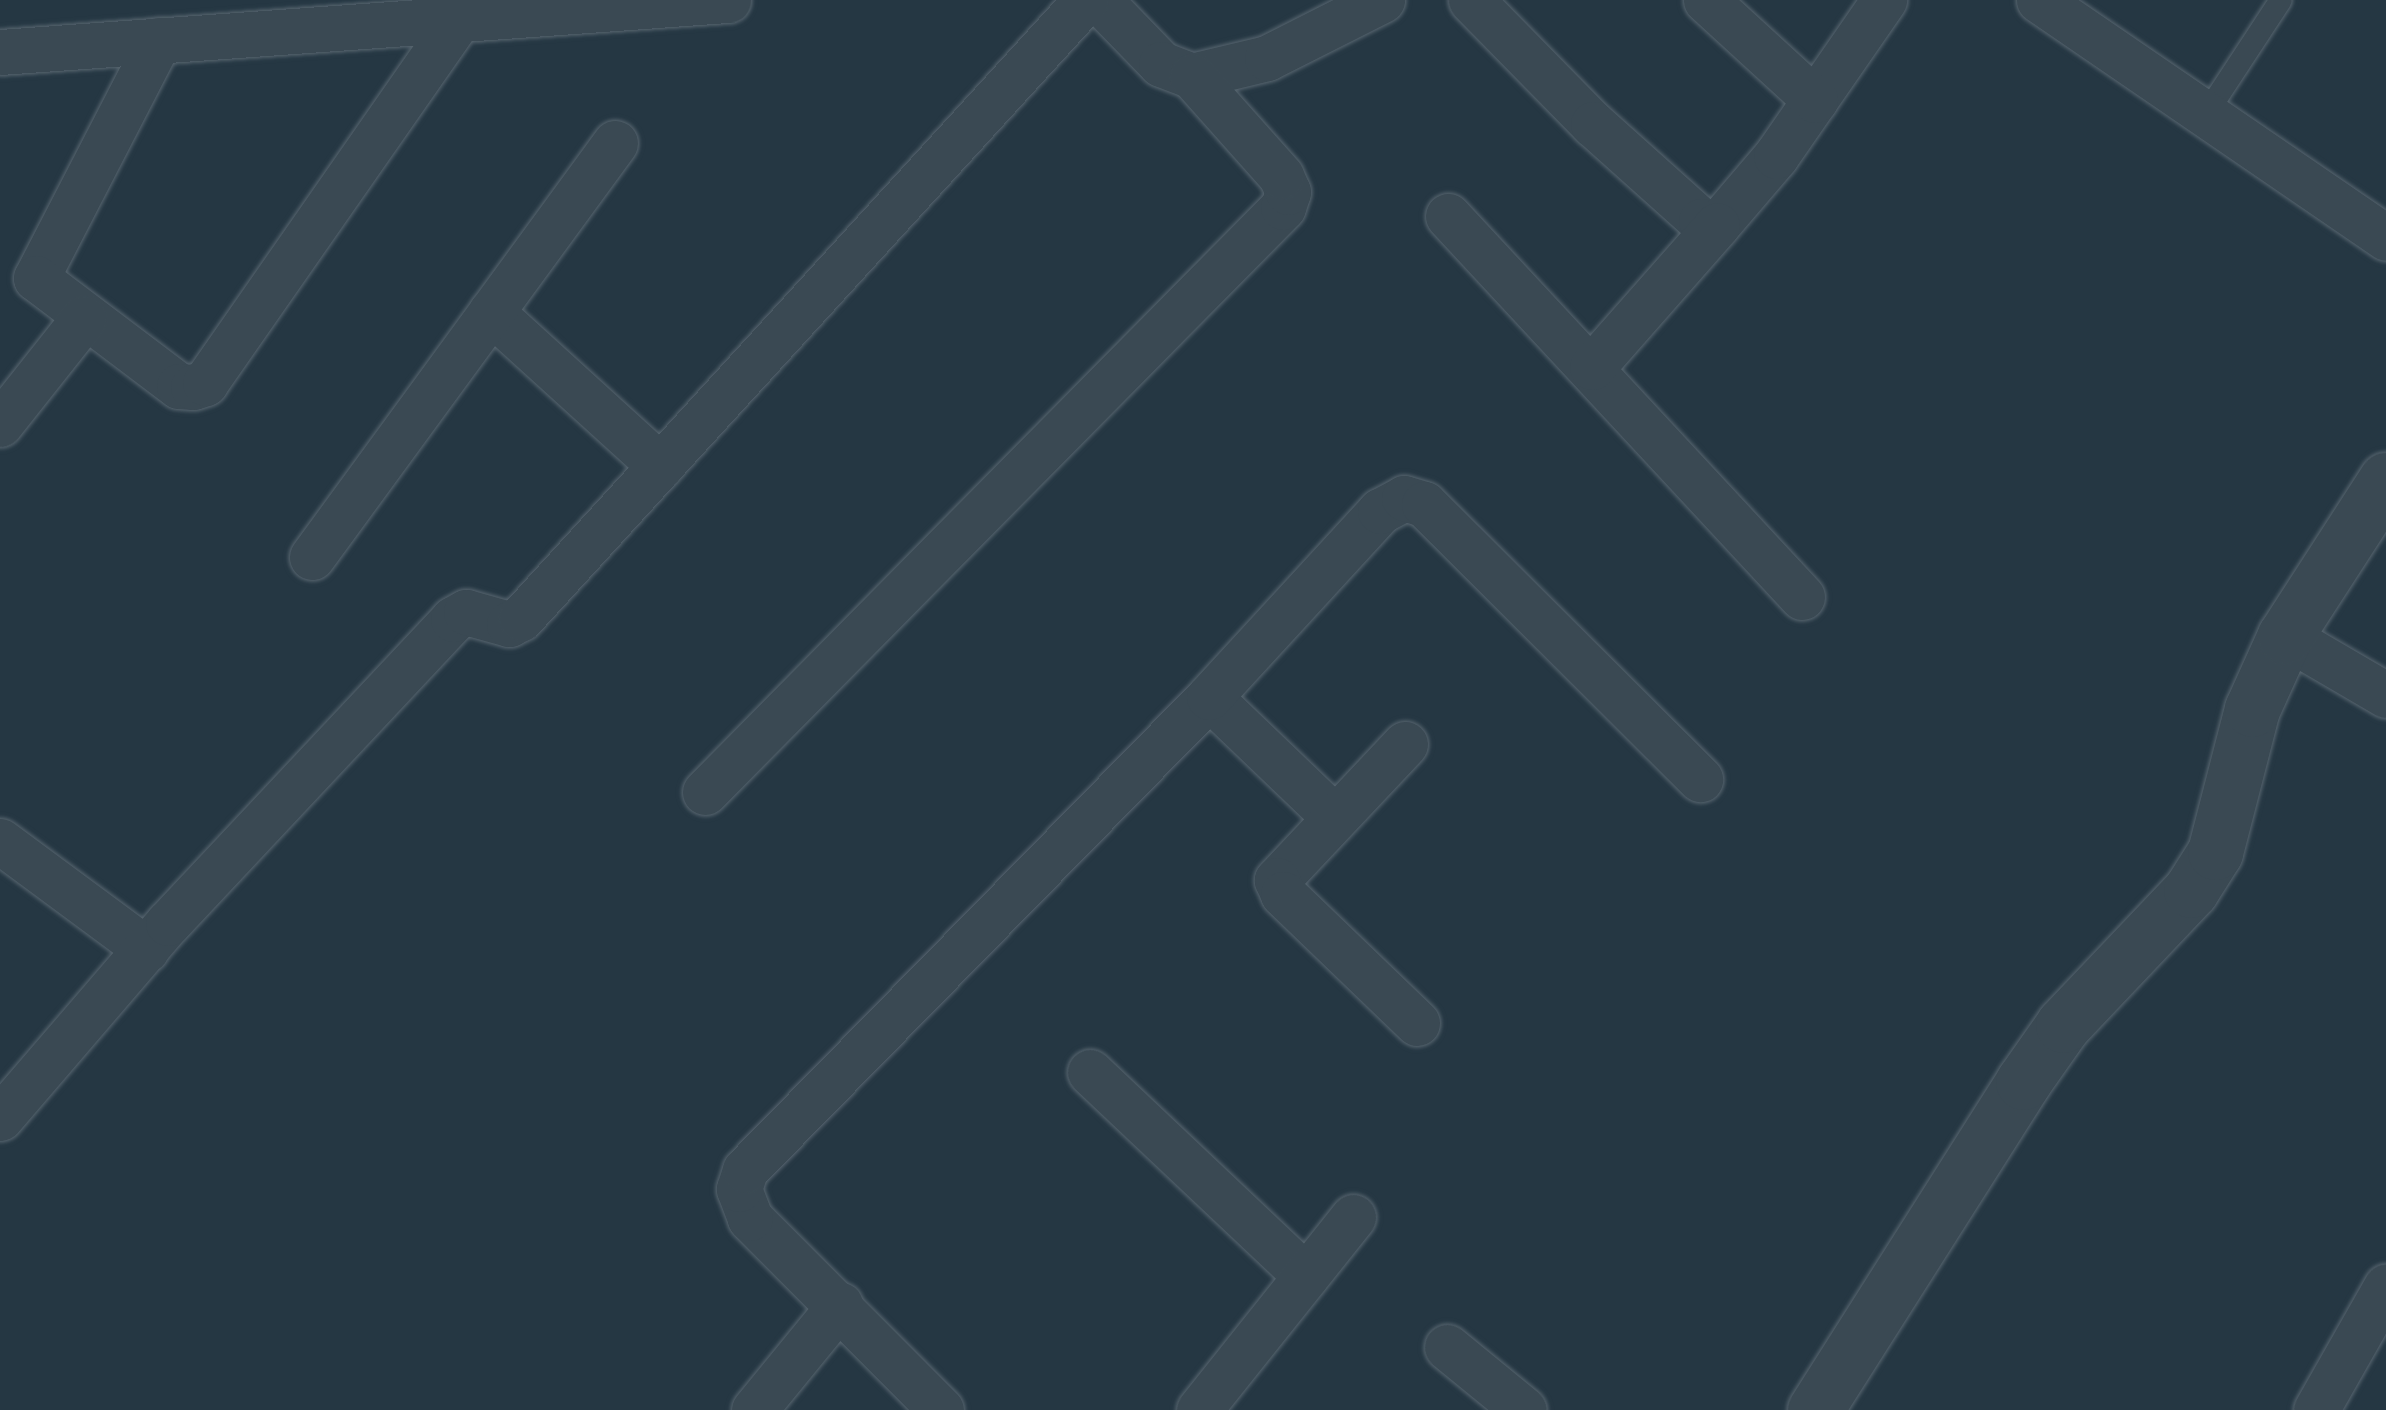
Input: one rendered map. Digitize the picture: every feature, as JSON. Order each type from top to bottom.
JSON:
[{"type":"street","points":[[0,52],[728,0]]},
{"type":"street","points":[[0,1118],[146,949],[453,619],[466,612],[509,624],[522,618],[1086,0]]},
{"type":"street","points":[[705,792],[1283,207],[1288,192],[1281,176],[1192,76],[1161,64],[1099,0]]},
{"type":"street","points":[[1192,76],[1268,58],[1382,0]]},
{"type":"street","points":[[1471,0],[1593,124],[1701,221],[1717,225]]},
{"type":"street","points":[[1706,0],[1815,100]]},
{"type":"street","points":[[1592,367],[1717,225],[1728,220],[1884,0]]},
{"type":"street","points":[[2039,0],[2386,238]]},
{"type":"street","points":[[158,40],[39,265],[36,278],[44,289],[179,386],[205,383],[458,20]]},
{"type":"street","points":[[312,557],[615,142]]},
{"type":"street","points":[[1448,216],[1802,597]]},
{"type":"street","points":[[491,312],[660,466]]},
{"type":"street","points":[[0,424],[84,318]]},
{"type":"street","points":[[1814,1410],[2033,1068],[2064,1025],[2191,890],[2215,852],[2252,709],[2285,636],[2386,480]]},
{"type":"street","points":[[941,1410],[750,1218],[739,1189],[744,1170],[1209,697],[1380,511],[1404,498],[1424,504],[1700,780]]},
{"type":"street","points":[[2285,636],[2386,695]]},
{"type":"street","points":[[1209,697],[1334,816]]},
{"type":"street","points":[[1404,744],[1282,870],[1283,894],[1417,1023]]},
{"type":"street","points":[[0,842],[146,949]]},
{"type":"street","points":[[1090,1072],[1306,1276]]},
{"type":"street","points":[[1200,1410],[1352,1217]]},
{"type":"street","points":[[2316,1410],[2386,1287]]},
{"type":"street","points":[[754,1410],[840,1305]]},
{"type":"street","points":[[1447,1347],[1524,1410]]},
{"type":"lane","points":[[2206,114],[2281,0]]}]
